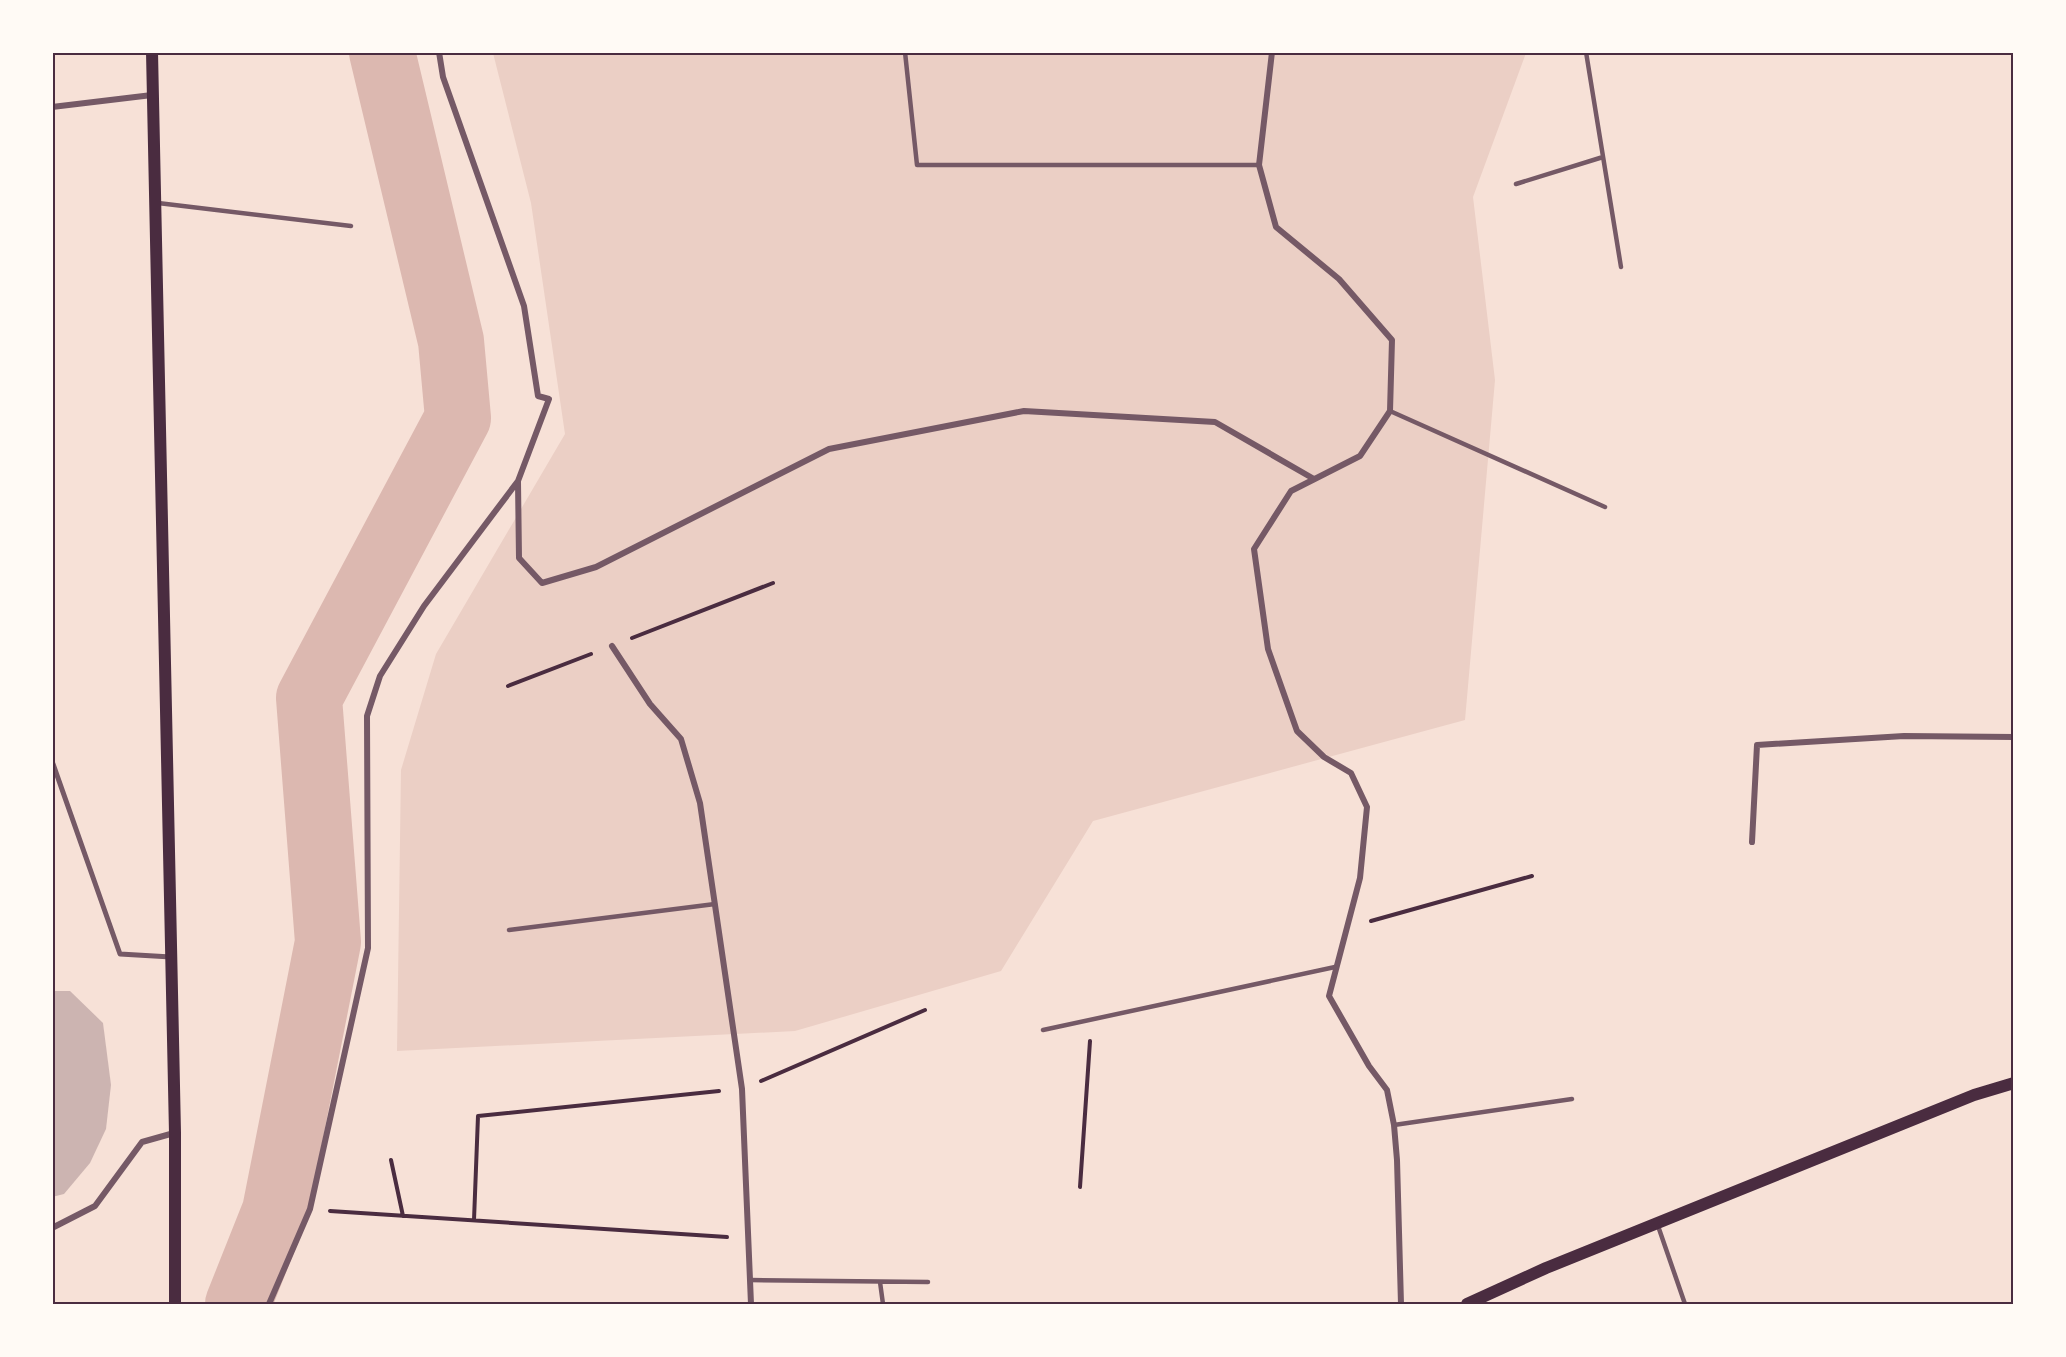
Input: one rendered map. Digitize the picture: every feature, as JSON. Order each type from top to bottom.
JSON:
[{"type":"main road","points":[[152,52],[175,1133],[175,1305]]},
{"type":"main road","points":[[1467,1305],[1546,1268],[1974,1095],[2013,1083]]},
{"type":"street","points":[[269,1305],[310,1209],[368,948],[367,716],[380,676],[424,606],[518,481],[549,399],[538,396],[524,306],[443,76],[439,52]]},
{"type":"street","points":[[1272,52],[1259,165],[1276,227],[1339,279],[1392,340],[1390,411],[1360,456],[1291,490],[1254,549],[1268,649],[1297,731],[1324,757],[1351,772],[1367,807],[1360,878],[1345,928],[1329,996],[1369,1066],[1387,1090],[1394,1125],[1401,1305]]},
{"type":"street","points":[[52,107],[152,95]]},
{"type":"street","points":[[518,481],[519,558],[542,583],[596,567],[830,449],[1024,411],[1215,422],[1314,479]]},
{"type":"street","points":[[612,646],[650,704],[681,740],[700,803],[742,1089],[751,1305]]},
{"type":"street","points":[[1752,842],[1757,745],[1904,736],[2013,738]]},
{"type":"street","points":[[52,761],[120,954],[171,957]]},
{"type":"street","points":[[52,1228],[95,1206],[142,1142],[175,1133]]},
{"type":"lane","points":[[905,52],[916,165],[1259,165]]},
{"type":"lane","points":[[1586,52],[1621,267]]},
{"type":"lane","points":[[1516,184],[1603,157]]},
{"type":"lane","points":[[155,203],[351,226]]},
{"type":"lane","points":[[1390,411],[1605,507]]},
{"type":"lane","points":[[510,930],[715,904]]},
{"type":"lane","points":[[1043,1030],[1335,967]]},
{"type":"lane","points":[[1394,1125],[1572,1098]]},
{"type":"lane","points":[[1657,1223],[1685,1305]]},
{"type":"lane","points":[[750,1280],[928,1282]]},
{"type":"lane","points":[[880,1282],[883,1305]]},
{"type":"path","points":[[508,686],[773,584]]},
{"type":"path","points":[[1345,928],[1532,876]]},
{"type":"path","points":[[474,1220],[478,1116],[742,1089],[925,1010]]},
{"type":"path","points":[[1080,1187],[1091,1020]]},
{"type":"path","points":[[391,1160],[403,1216]]},
{"type":"path","points":[[310,1209],[748,1238]]},
{"type":"shaded area","points":[[493,53],[1526,53],[1473,197],[1495,380],[1465,720],[1093,821],[1001,971],[795,1031],[397,1051],[401,770],[436,654],[565,434],[531,203]]},
{"type":"building","points":[[52,991],[70,991],[103,1023],[111,1085],[106,1129],[90,1163],[64,1194],[52,1197]]},
{"type":"waterway","points":[[238,1304],[275,1211],[328,942],[309,698],[458,418],[451,341],[382,52]]}]
